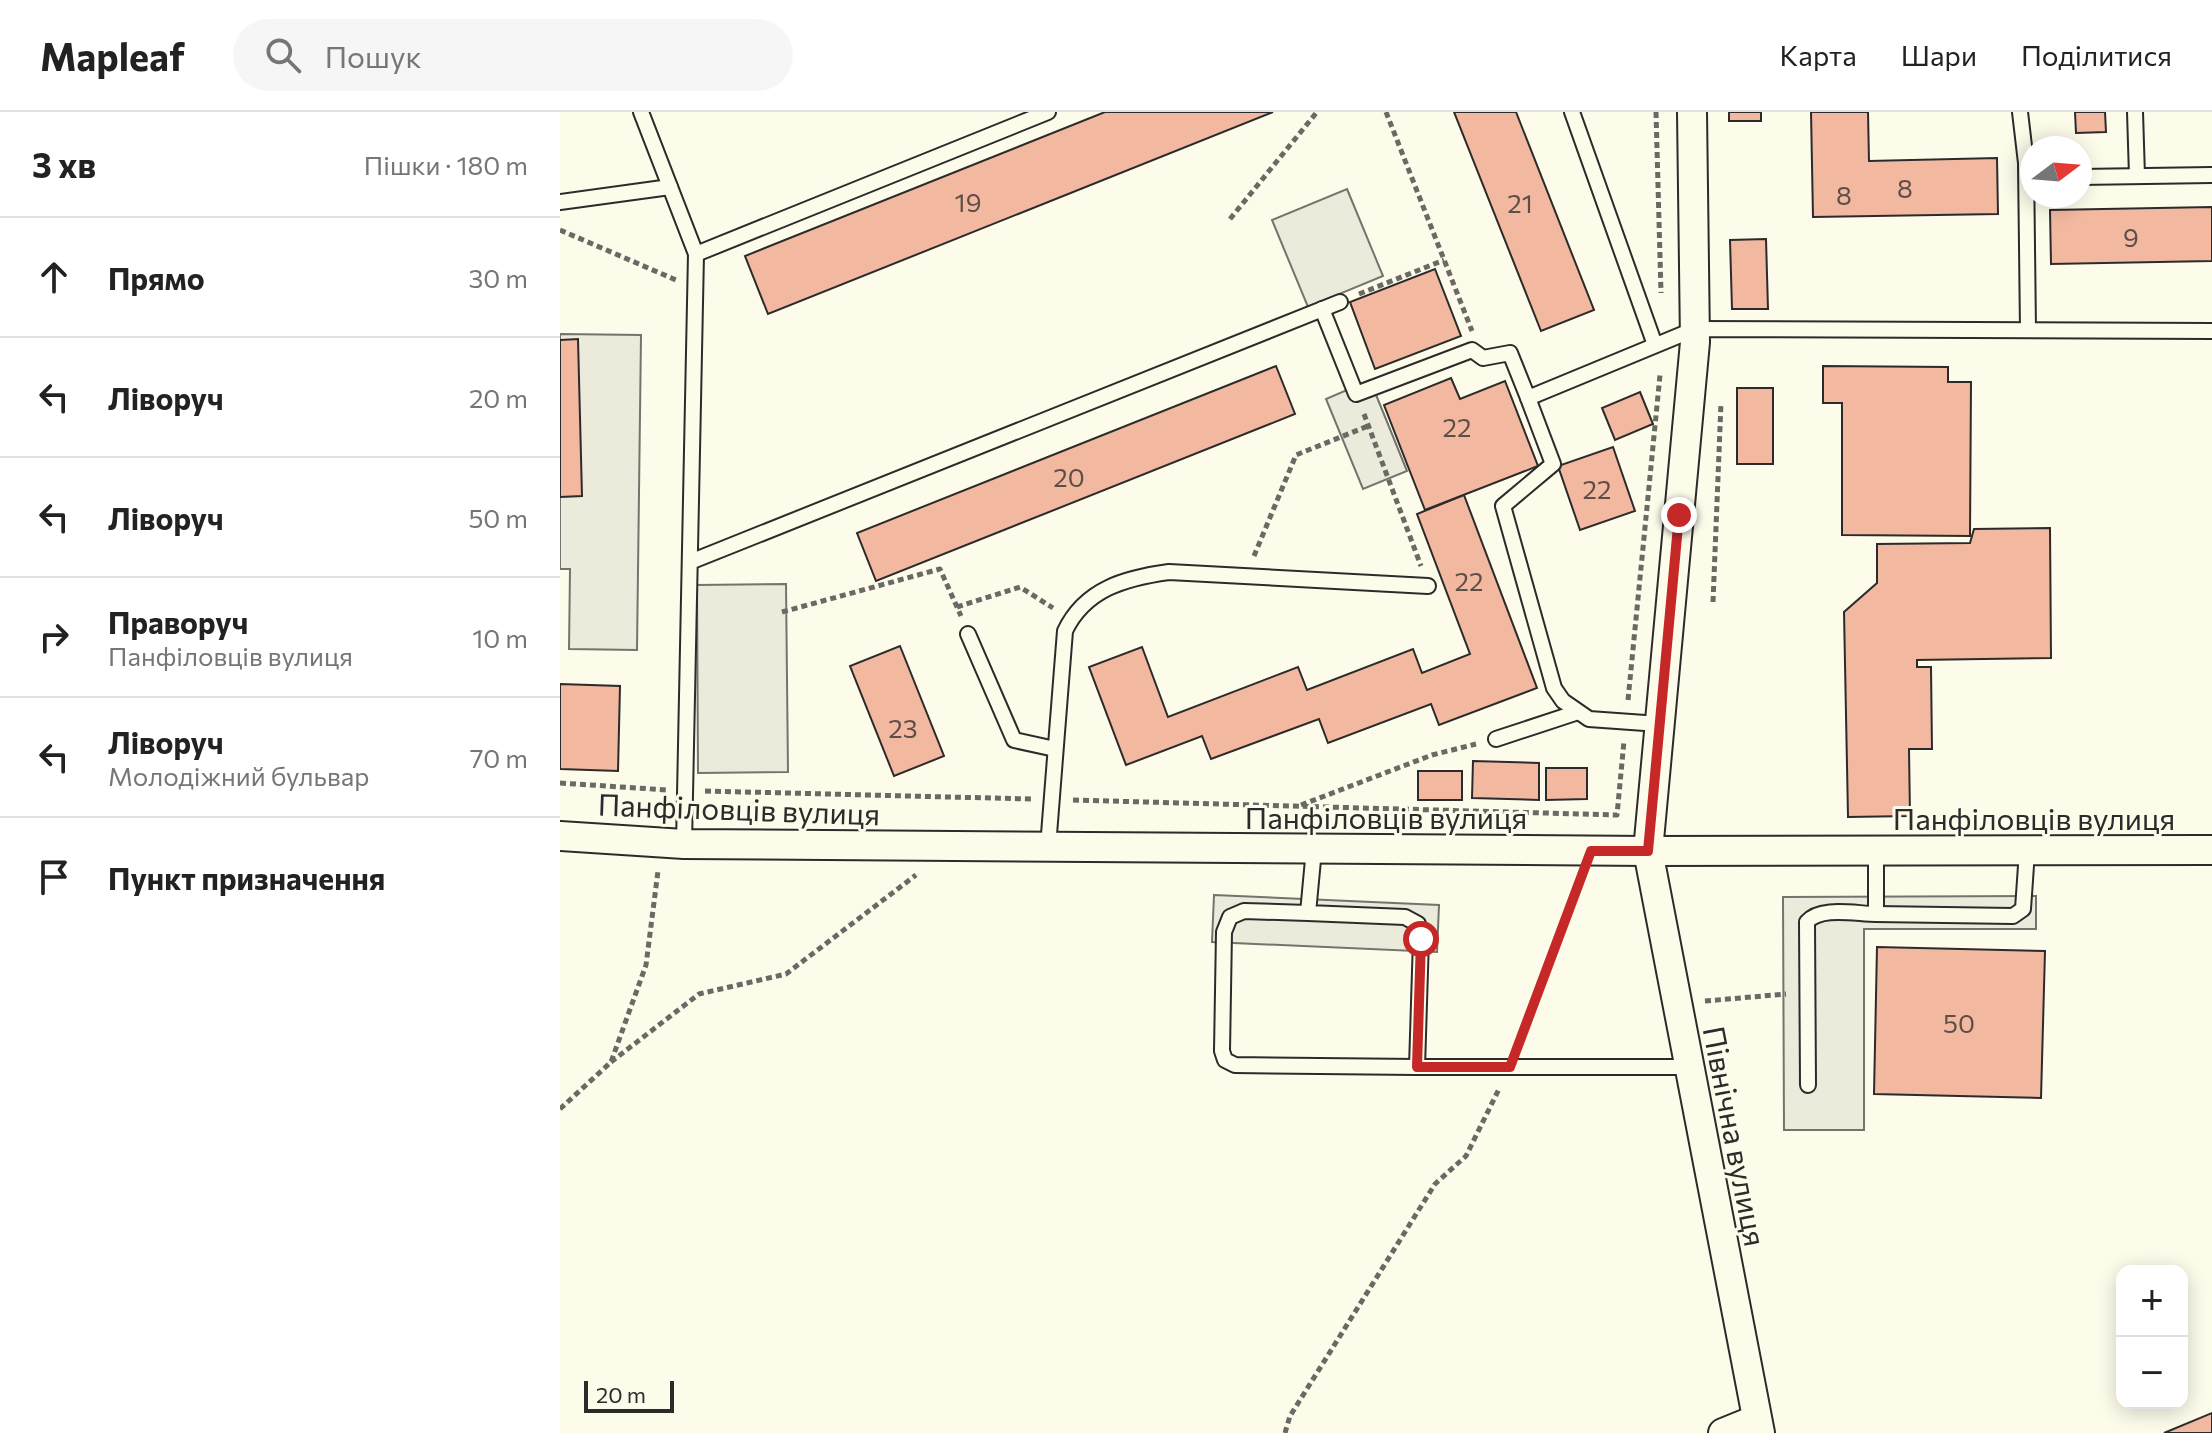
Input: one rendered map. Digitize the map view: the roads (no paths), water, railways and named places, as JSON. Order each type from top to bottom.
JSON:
[{"type":"street","name":"Північна вулиця","points":[[1692,112],[1695,329],[1648,851],[1757,1426]]},
{"type":"street","name":"Панфіловців вулиця","points":[[560,836],[673,843],[1048,847],[1591,851],[2212,850]]},
{"type":"street","points":[[1723,1433],[1757,1426]]},
{"type":"lane","points":[[641,112],[696,254],[685,791],[673,843]]},
{"type":"lane","points":[[696,254],[1048,112]]},
{"type":"lane","points":[[1572,112],[1659,344]]},
{"type":"lane","points":[[2020,112],[2023,136]]},
{"type":"lane","points":[[2135,112],[2137,176]]},
{"type":"lane","points":[[2092,177],[2212,175]]},
{"type":"lane","points":[[560,202],[670,187]]},
{"type":"lane","points":[[2028,330],[2029,208]]},
{"type":"lane","points":[[690,562],[1340,302]]},
{"type":"lane","points":[[1322,309],[1356,394],[1472,350],[1483,358],[1510,353],[1553,464],[1503,506],[1554,688],[1575,713],[1589,719],[1659,724]]},
{"type":"lane","points":[[1528,398],[1695,329],[2212,331]]},
{"type":"lane","points":[[1048,847],[1065,631],[1076,609],[1102,591],[1138,576],[1169,572],[1428,586]]},
{"type":"lane","points":[[968,634],[1014,740],[1055,749]]},
{"type":"lane","points":[[1496,739],[1575,713]]},
{"type":"lane","points":[[1308,913],[1314,849]]},
{"type":"lane","points":[[1876,851],[1876,914]]},
{"type":"lane","points":[[1808,1085],[1807,922],[1813,915],[2013,916],[2023,909],[2027,851]]},
{"type":"lane","points":[[1417,1067],[1421,939],[1418,924],[1405,917],[1308,913],[1244,911],[1230,917],[1224,932],[1222,1051],[1225,1060],[1235,1065],[1417,1067],[1688,1067]]}]
